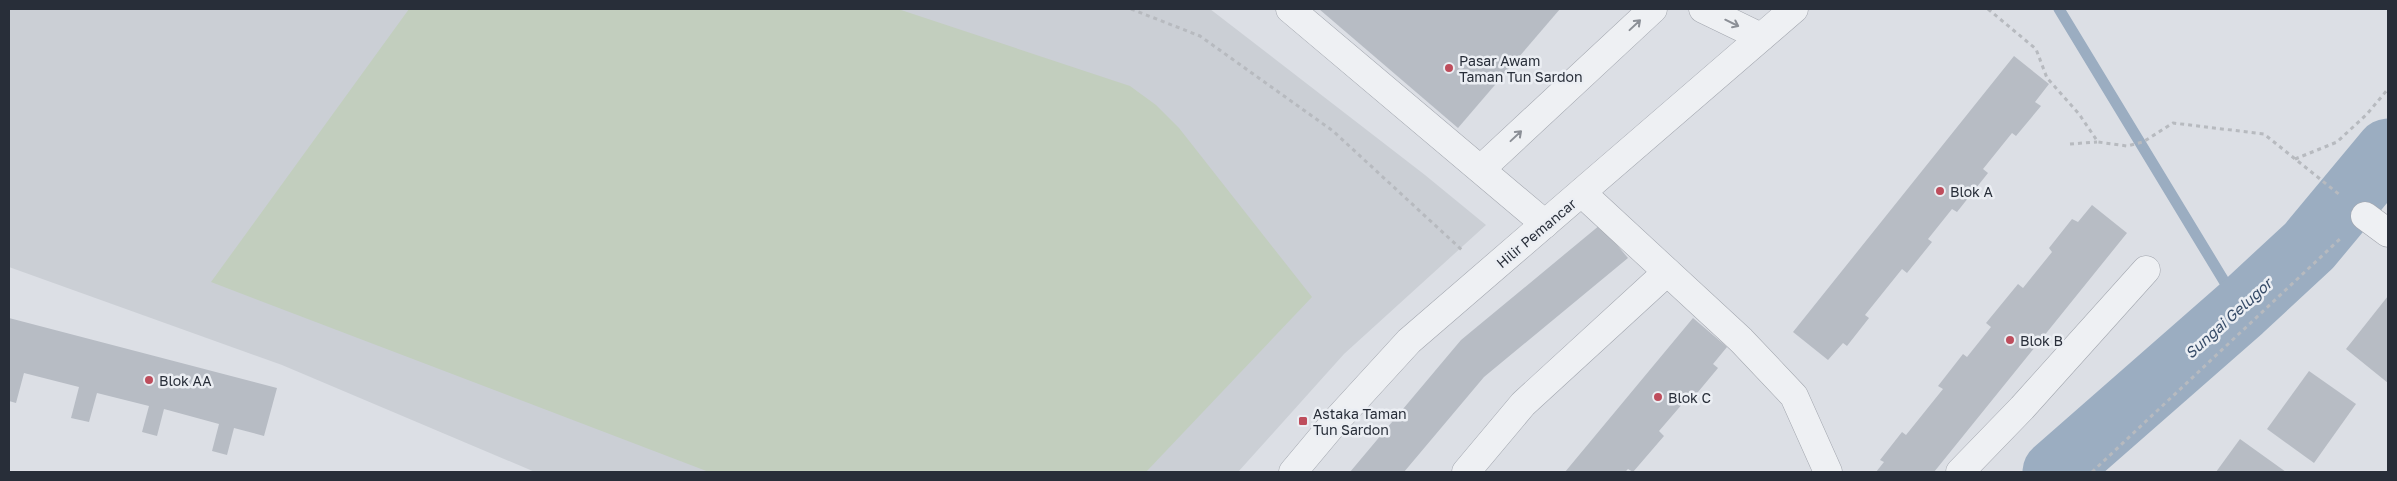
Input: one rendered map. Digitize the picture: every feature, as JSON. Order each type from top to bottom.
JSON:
[{"type":"street","points":[[1290,9],[1545,224]]},
{"type":"street","points":[[1481,169],[1652,9]]},
{"type":"street","points":[[1703,9],[1761,37]]},
{"type":"street","name":"Hilir Pemancar","points":[[1293,472],[1334,423],[1410,341],[1545,224],[1583,194],[1794,9]]},
{"type":"street","points":[[1583,194],[1741,340],[1794,396],[1828,472]]},
{"type":"street","points":[[2365,216],[2388,233]]},
{"type":"street","points":[[1960,472],[2022,408],[2146,270]]},
{"type":"street","points":[[1466,472],[1523,404],[1667,272]]},
{"type":"path","points":[[1132,9],[1200,36],[1333,131],[1488,274]]},
{"type":"path","points":[[1988,9],[2036,50],[2047,78],[2079,114],[2098,142]]},
{"type":"path","points":[[2295,159],[2337,142],[2367,114],[2388,90]]},
{"type":"path","points":[[2070,144],[2098,142],[2127,146],[2143,142],[2173,123],[2264,134],[2327,183]]},
{"type":"path","points":[[2092,472],[2365,216]]},
{"type":"shaded area","points":[[9,9],[1210,9],[1425,175],[1486,225],[1344,354],[1238,472],[535,472],[282,365],[9,267]]},
{"type":"green space","points":[[409,9],[898,9],[1130,86],[1156,105],[1179,128],[1312,297],[1146,472],[709,472],[211,282]]},
{"type":"building","name":"Pasar Awam Taman Tun Sardon","points":[[1319,9],[1560,9],[1458,128]]},
{"type":"building","name":"Blok A","points":[[2014,56],[2049,84],[2035,102],[2041,106],[2016,136],[2012,133],[1983,169],[1988,173],[1957,212],[1952,209],[1928,239],[1932,242],[1907,273],[1902,269],[1865,315],[1869,318],[1847,346],[1843,343],[1828,360],[1793,332]]},
{"type":"building","name":"Blok B","points":[[2092,205],[2127,233],[1934,472],[1876,472],[1884,462],[1880,460],[1902,432],[1906,435],[1943,389],[1938,386],[1963,354],[1967,357],[1991,327],[1986,323],[2018,284],[2023,288],[2052,252],[2049,248],[2072,219],[2078,222]]},
{"type":"building","points":[[1600,225],[1628,258],[1484,377],[1404,472],[1350,472],[1461,340]]},
{"type":"building","points":[[2388,296],[2388,383],[2346,349]]},
{"type":"building","name":"Blok AA","points":[[9,318],[277,388],[264,436],[234,428],[227,455],[212,451],[219,424],[164,409],[157,436],[142,432],[149,406],[97,393],[89,422],[71,418],[79,387],[24,373],[16,403],[9,401]]},
{"type":"building","name":"Blok C","points":[[1693,318],[1727,347],[1713,364],[1718,368],[1693,398],[1690,395],[1659,431],[1664,436],[1633,472],[1628,469],[1625,472],[1565,472]]},
{"type":"building","points":[[2309,371],[2356,404],[2314,463],[2267,429]]},
{"type":"building","points":[[2240,439],[2286,472],[2216,472]]},
{"type":"waterway","points":[[2059,9],[2241,309]]},
{"type":"waterway","name":"Sungai Gelugor","points":[[2055,472],[2241,309],[2309,246],[2388,151]]},
{"type":"place","name":"Pasar Awam Taman Tun Sardon","points":[[1449,68]]},
{"type":"place","name":"Blok A","points":[[1940,191]]},
{"type":"place","name":"Blok B","points":[[2010,340]]},
{"type":"place","name":"Blok AA","points":[[149,380]]},
{"type":"place","name":"Blok C","points":[[1658,397]]},
{"type":"place","name":"Astaka Taman Tun Sardon","points":[[1303,421]]}]
